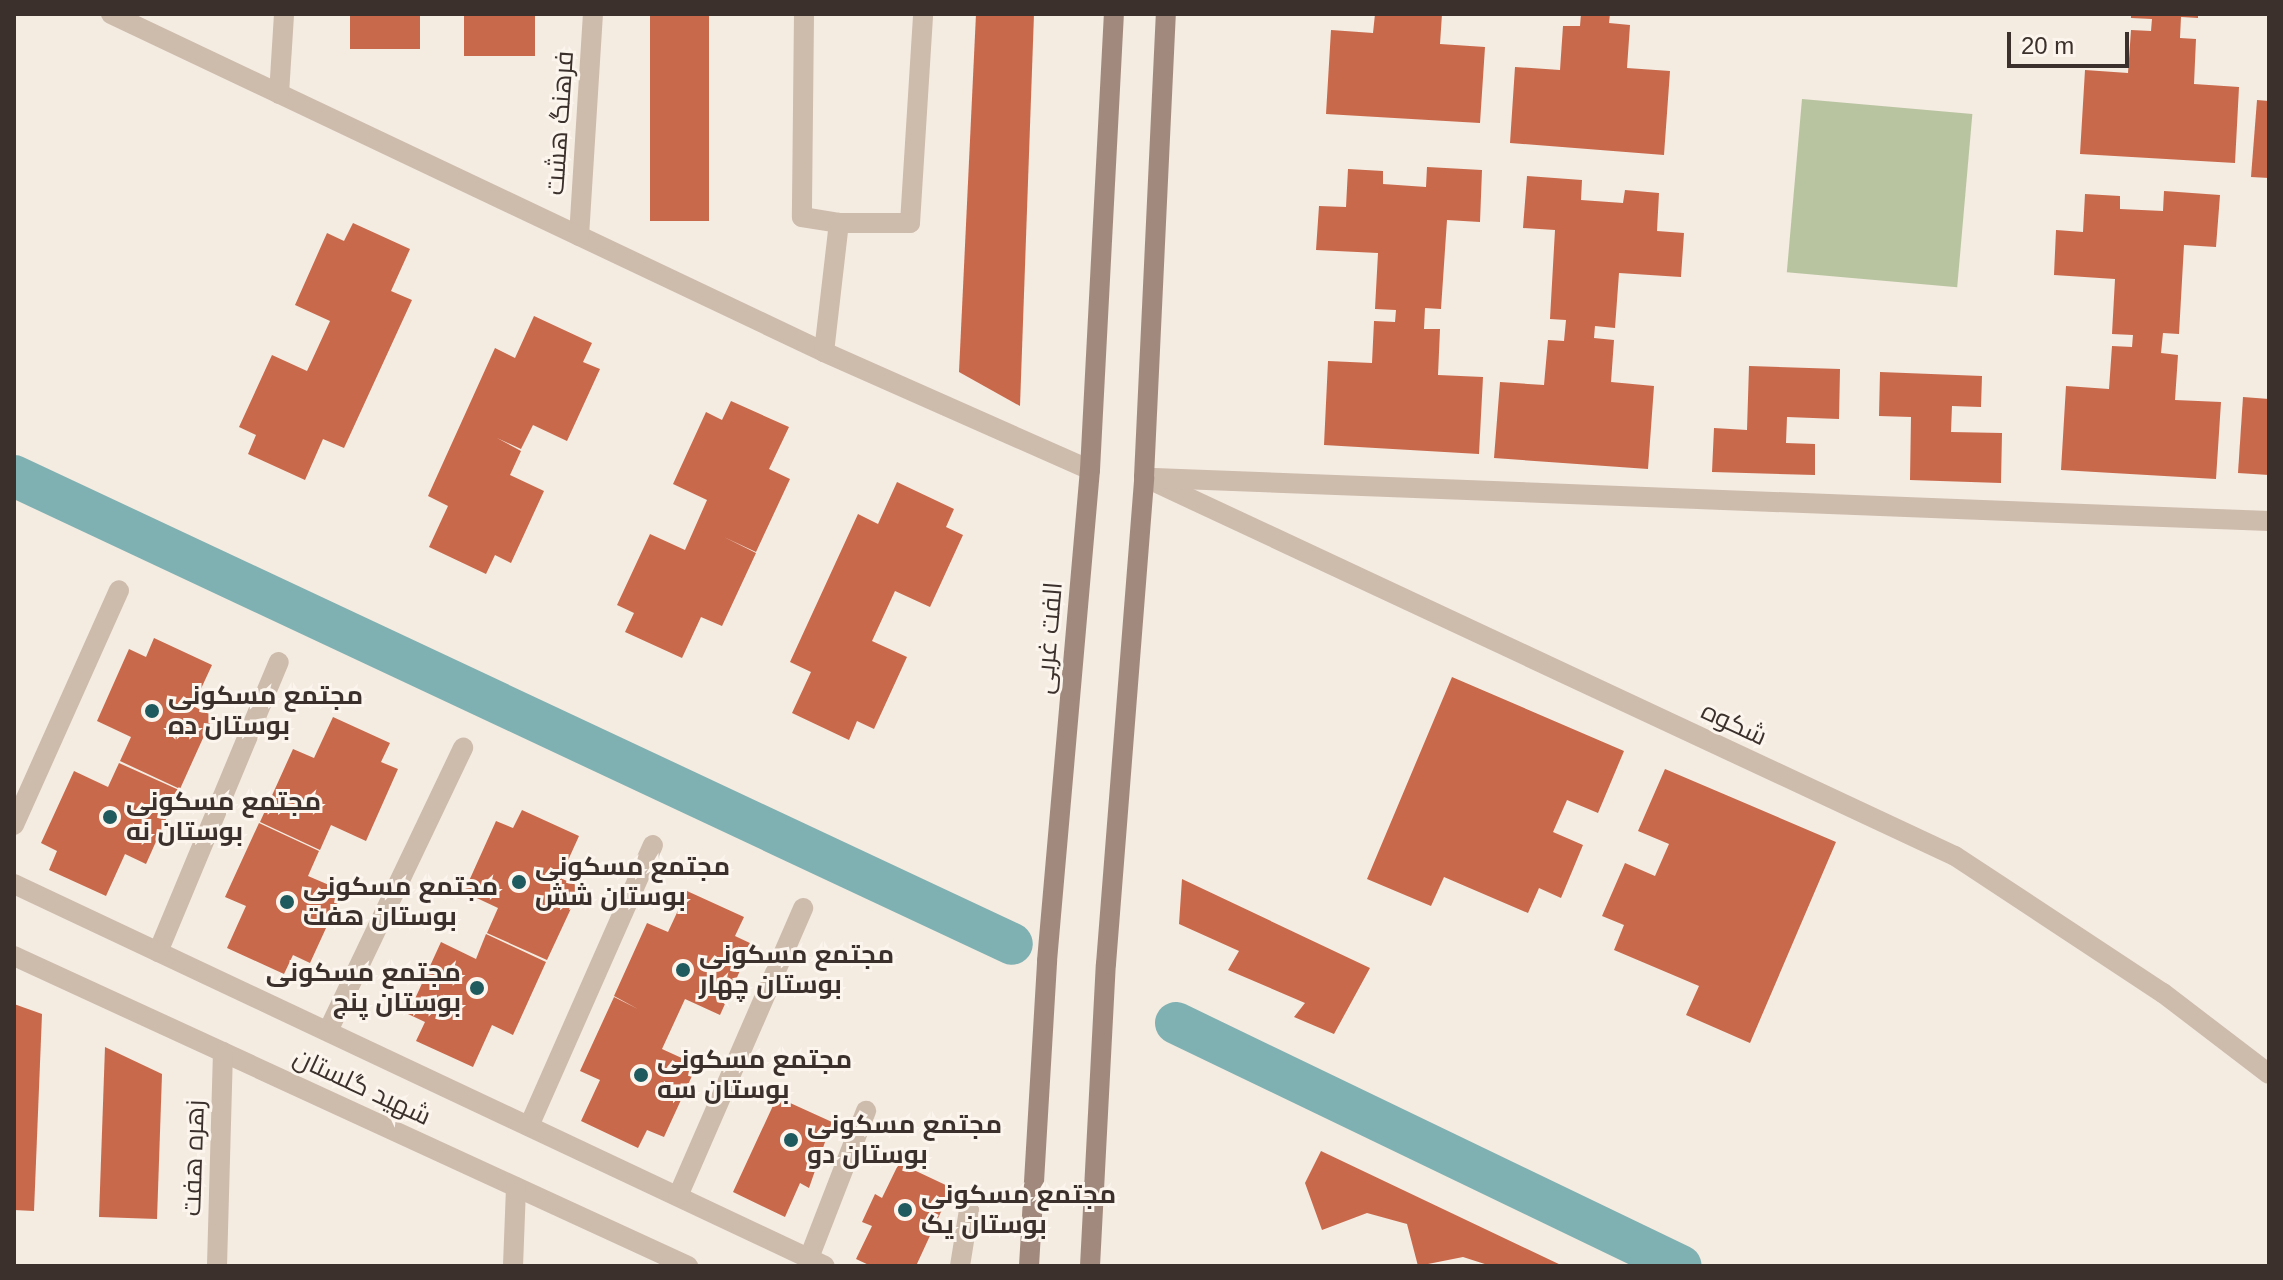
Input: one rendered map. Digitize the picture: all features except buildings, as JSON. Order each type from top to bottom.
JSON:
[{"type":"main road","name":"الفت غربی","points":[[1029,1266],[1047,961],[1090,470],[1114,14]]},
{"type":"main road","points":[[1090,1266],[1106,964],[1144,477],[1166,14]]},
{"type":"street","points":[[111,14],[824,352],[1090,470]]},
{"type":"street","points":[[279,94],[284,14]]},
{"type":"street","name":"فرهنگ هشت","points":[[579,236],[593,14]]},
{"type":"street","points":[[804,14],[802,217],[839,223],[910,223],[923,14]]},
{"type":"street","points":[[824,352],[839,223]]},
{"type":"street","points":[[1144,477],[2269,521]]},
{"type":"street","name":"شکوه","points":[[1144,477],[1955,856],[2163,993],[2269,1074]]},
{"type":"street","points":[[14,825],[119,590]]},
{"type":"street","points":[[158,952],[279,662]]},
{"type":"street","points":[[328,1031],[463,748]]},
{"type":"street","points":[[529,1126],[653,845]]},
{"type":"street","points":[[14,884],[820,1264],[866,1111]]},
{"type":"street","points":[[678,1196],[803,908]]},
{"type":"street","name":"شهید گلستان","points":[[14,956],[688,1266]]},
{"type":"street","name":"زهره هفت","points":[[217,1266],[223,1052]]},
{"type":"street","points":[[513,1266],[516,1187]]},
{"type":"street","points":[[960,1266],[969,1210]]},
{"type":"green space","points":[[1802,99],[1972,114],[1957,287],[1787,272]]},
{"type":"waterway","points":[[14,476],[1012,944]]},
{"type":"waterway","points":[[1176,1023],[1681,1266]]},
{"type":"place","name":"مجتمع مسکونی بوستان ده","points":[[152,711]]},
{"type":"place","name":"مجتمع مسکونی بوستان نه","points":[[110,817]]},
{"type":"place","name":"مجتمع مسکونی بوستان شش","points":[[519,882]]},
{"type":"place","name":"مجتمع مسکونی بوستان هفت","points":[[287,902]]},
{"type":"place","name":"مجتمع مسکونی بوستان چهار","points":[[683,970]]},
{"type":"place","name":"مجتمع مسکونی بوستان پنج","points":[[477,988]]},
{"type":"place","name":"مجتمع مسکونی بوستان سه","points":[[641,1075]]},
{"type":"place","name":"مجتمع مسکونی بوستان دو","points":[[791,1140]]},
{"type":"place","name":"مجتمع مسکونی بوستان یک","points":[[905,1210]]}]
